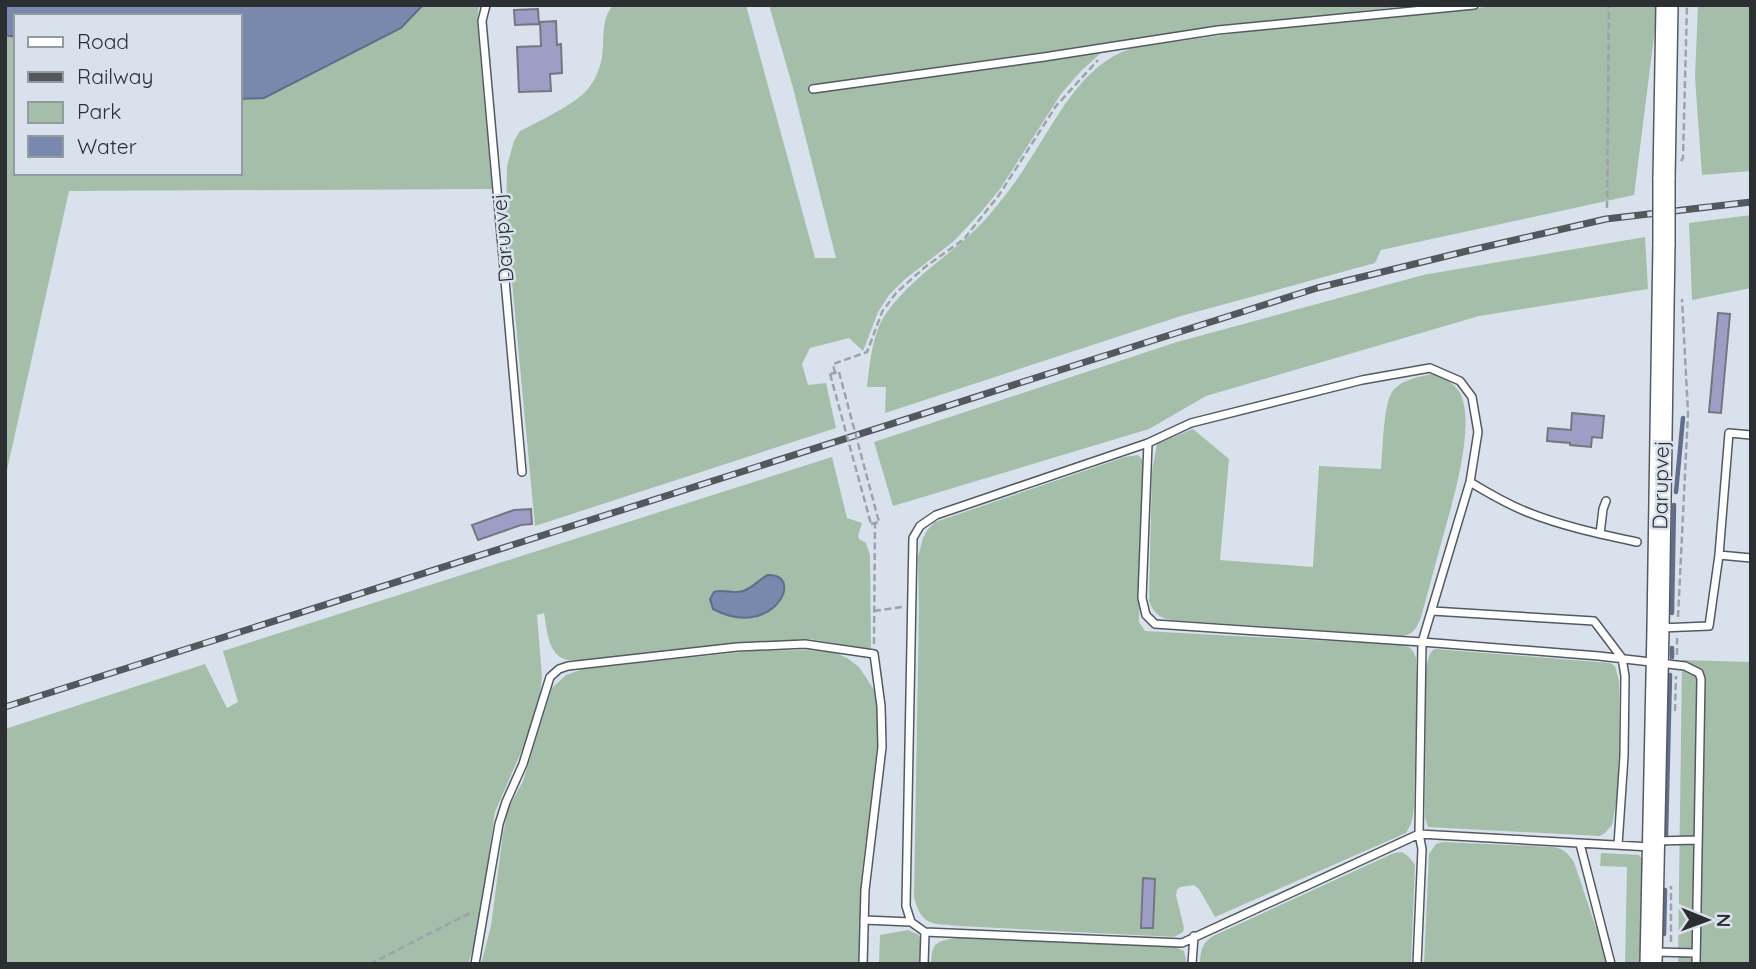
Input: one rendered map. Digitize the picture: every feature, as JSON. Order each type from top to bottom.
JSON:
[{"type":"street","name":"Darupvej","points":[[1658,956],[1653,844],[1668,628],[1664,243],[1670,174],[1667,5]]},
{"type":"lane","name":"Darupvej","points":[[486,5],[482,21],[522,472]]},
{"type":"lane","points":[[813,89],[1218,30],[1474,5]]},
{"type":"lane","points":[[911,922],[906,906],[913,538],[920,526],[936,515],[1147,443],[1191,423],[1362,380],[1430,368],[1460,381],[1472,397],[1478,432],[1469,482],[1422,642],[1419,834],[1422,849],[1417,964]]},
{"type":"lane","points":[[1668,628],[1709,626],[1719,555],[1729,433],[1751,435]]},
{"type":"lane","points":[[1147,443],[1142,598],[1146,615],[1155,624],[1422,642],[1667,663],[1699,673],[1696,964]]},
{"type":"lane","points":[[1469,482],[1527,512],[1637,542]]},
{"type":"lane","points":[[1600,534],[1606,501]]},
{"type":"lane","points":[[1719,555],[1751,558]]},
{"type":"lane","points":[[1432,611],[1594,621],[1622,659],[1625,676],[1624,756],[1618,845]]},
{"type":"lane","points":[[475,964],[499,824],[523,764],[550,677],[559,669],[568,666],[737,647],[805,644],[874,654],[881,706],[882,747],[865,890],[863,964]]},
{"type":"lane","points":[[864,920],[911,922],[925,932],[1182,943],[1419,834],[1618,845],[1697,840]]},
{"type":"lane","points":[[1580,844],[1611,964]]},
{"type":"lane","points":[[924,964],[925,932]]},
{"type":"lane","points":[[1192,964],[1194,936]]},
{"type":"lane","points":[[1658,956],[1696,953]]},
{"type":"path","points":[[1607,208],[1609,5]]},
{"type":"path","points":[[1670,174],[1684,158],[1687,5]]},
{"type":"path","points":[[874,654],[875,523],[833,364],[867,352],[882,312],[896,293],[925,267],[964,239],[999,195],[1056,106],[1114,46]]},
{"type":"path","points":[[1675,718],[1667,663],[1688,413],[1682,298]]},
{"type":"path","points":[[835,373],[875,523]]},
{"type":"path","points":[[874,611],[912,605]]},
{"type":"path","points":[[1658,956],[1671,878]]},
{"type":"path","points":[[370,964],[470,912],[484,913]]},
{"type":"green space","points":[[423,5],[479,5],[477,21],[492,189],[69,191],[5,479],[5,35],[14,37],[14,175],[242,175],[242,99],[264,97],[401,28]]},
{"type":"green space","points":[[613,5],[746,5],[815,258],[836,258],[769,5],[1416,5],[1102,44],[810,86],[811,91],[1103,51],[1061,94],[1000,189],[981,212],[954,241],[889,295],[878,312],[863,351],[849,338],[810,348],[802,364],[808,385],[826,383],[836,428],[535,526],[506,218],[507,166],[514,141],[520,131],[568,105],[586,92],[592,83],[601,62],[606,17]]},
{"type":"green space","points":[[1507,5],[1658,5],[1634,195],[1381,250],[1375,263],[1181,316],[885,413],[886,387],[867,387],[874,340],[885,315],[906,290],[988,217],[1017,179],[1071,96],[1083,81],[1114,56],[1132,48],[1251,31]]},
{"type":"green space","points":[[1698,5],[1751,5],[1751,171],[1702,175],[1695,78]]},
{"type":"green space","points":[[1751,215],[1751,288],[1692,300],[1689,223]]},
{"type":"green space","points":[[1645,237],[1648,289],[1479,316],[1206,396],[1149,429],[893,506],[874,442],[1177,342],[1423,275]]},
{"type":"green space","points":[[1431,374],[1448,381],[1459,391],[1465,409],[1466,426],[1452,502],[1421,617],[1412,632],[1402,636],[1171,620],[1163,618],[1155,611],[1149,601],[1152,471],[1157,444],[1193,429],[1229,459],[1220,560],[1313,567],[1319,466],[1381,469],[1385,418],[1392,392],[1404,382]]},
{"type":"green space","points":[[1138,455],[1142,459],[1144,469],[1139,622],[1145,631],[1402,645],[1413,651],[1416,658],[1417,689],[1414,806],[1410,827],[1406,833],[1215,917],[1199,889],[1194,885],[1180,887],[1176,895],[1184,928],[1183,932],[1174,937],[960,926],[930,922],[921,914],[914,897],[918,557],[923,538],[935,522],[1125,457]]},
{"type":"green space","points":[[832,457],[847,518],[862,523],[858,536],[866,543],[870,555],[871,649],[809,639],[568,660],[554,651],[544,613],[537,615],[542,676],[540,693],[528,736],[495,812],[477,936],[468,964],[5,964],[5,729],[205,664],[227,708],[238,702],[223,651]]},
{"type":"green space","points":[[1435,649],[1610,663],[1615,666],[1619,681],[1617,799],[1612,825],[1605,833],[1600,836],[1428,827],[1425,817],[1426,669]]},
{"type":"green space","points":[[806,650],[836,653],[859,667],[874,690],[877,706],[877,749],[862,872],[858,964],[481,964],[491,926],[508,809],[523,781],[552,688],[566,675],[583,669],[751,651]]},
{"type":"green space","points":[[1682,660],[1751,662],[1751,964],[1678,964]]},
{"type":"green space","points":[[1442,842],[1552,847],[1565,852],[1574,862],[1608,964],[1424,964],[1429,854],[1436,844]]},
{"type":"green space","points":[[1402,852],[1415,865],[1411,964],[1200,964],[1202,948],[1213,936],[1394,853]]},
{"type":"green space","points":[[1601,853],[1639,855],[1643,861],[1640,964],[1625,964],[1627,867],[1600,866]]},
{"type":"green space","points":[[908,930],[919,935],[921,964],[879,964],[880,935]]},
{"type":"green space","points":[[957,938],[1175,947],[1184,951],[1187,964],[931,964],[937,944]]},
{"type":"water","points":[[5,5],[423,5],[401,28],[264,98],[242,99],[242,14],[14,14],[14,37],[5,35]]},
{"type":"water","points":[[768,575],[779,577],[784,584],[783,594],[777,604],[767,612],[752,617],[734,617],[713,609],[710,599],[714,592],[743,591]]},
{"type":"building","points":[[538,9],[539,24],[515,25],[514,10]]},
{"type":"building","points":[[556,21],[557,45],[561,44],[562,73],[550,74],[551,91],[519,92],[517,47],[541,46],[540,22]]},
{"type":"building","points":[[1718,313],[1730,314],[1721,413],[1709,412]]},
{"type":"building","points":[[1572,413],[1604,416],[1602,438],[1592,437],[1591,447],[1547,441],[1548,428],[1571,430]]},
{"type":"building","points":[[531,509],[532,524],[521,525],[478,540],[472,525],[514,510]]},
{"type":"building","points":[[1143,878],[1155,879],[1153,928],[1141,928]]},
{"type":"waterway","points":[[1676,492],[1683,418]]},
{"type":"waterway","points":[[1672,613],[1674,505]]},
{"type":"waterway","points":[[1672,648],[1672,657]]},
{"type":"waterway","points":[[1666,835],[1670,675]]},
{"type":"waterway","points":[[1664,934],[1665,890]]},
{"type":"railway","points":[[5,707],[1317,288],[1606,219],[1751,202]]}]
